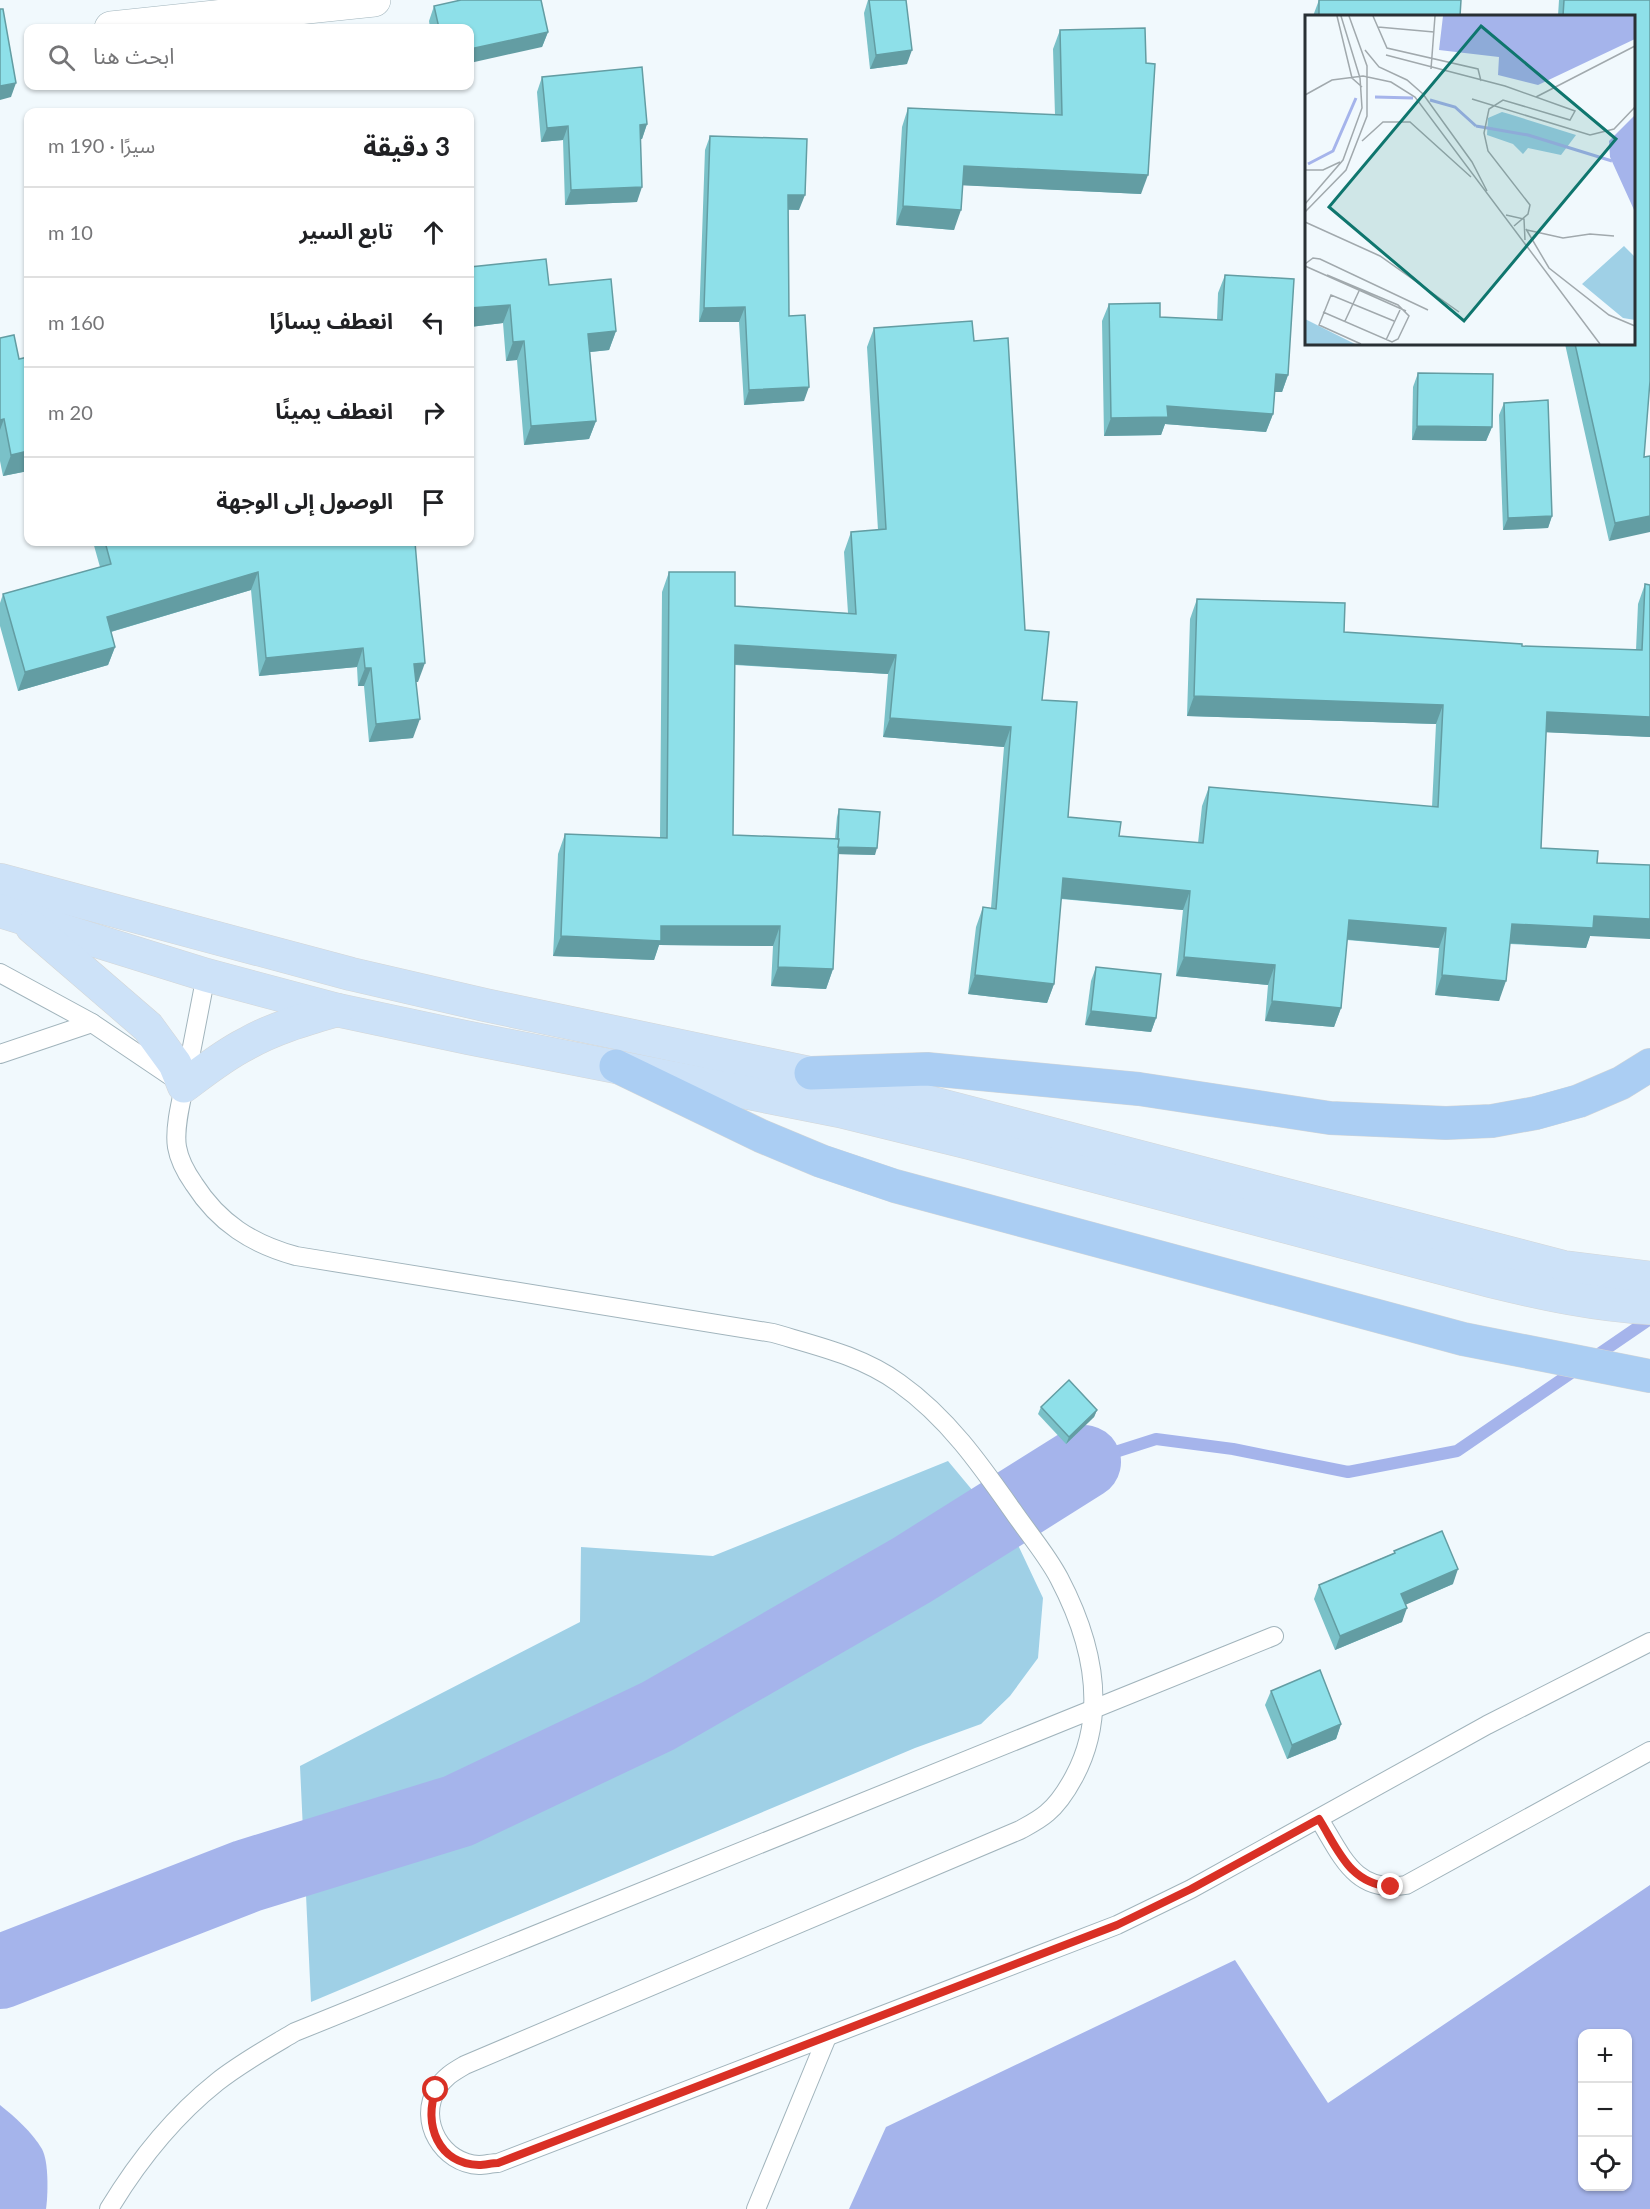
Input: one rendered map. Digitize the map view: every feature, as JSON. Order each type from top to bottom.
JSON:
[{"type":"highway","points":[[811,1073],[927,1069],[1139,1089],[1330,1118],[1446,1123],[1492,1121],[1536,1113],[1579,1101],[1621,1083],[1650,1065]]},
{"type":"highway","points":[[616,1066],[761,1136],[821,1161],[895,1186],[1463,1339],[1650,1376]]},
{"type":"main road","points":[[0,880],[373,979],[636,1038],[811,1073],[978,1114],[1409,1244],[1556,1297],[1623,1307],[1650,1308]]},
{"type":"main road","points":[[11,914],[206,975],[337,1010],[840,1111],[1409,1244],[1650,1278]]},
{"type":"main road","points":[[11,914],[147,1027],[175,1064],[184,1086],[247,1043],[291,1024],[337,1010]]},
{"type":"street","points":[[149,24],[374,0]]},
{"type":"lane","points":[[0,973],[92,1023],[184,1086]]},
{"type":"lane","points":[[206,975],[179,1113],[177,1146],[188,1176],[206,1202],[228,1225],[249,1239],[296,1256],[774,1333],[848,1354],[898,1383],[942,1420],[979,1461],[1058,1577],[1080,1623],[1091,1668],[1094,1709],[1092,1731],[1083,1761],[1068,1789],[1047,1813],[1020,1830],[465,2065],[447,2075],[436,2090],[431,2103],[430,2117],[433,2131],[440,2144],[462,2162],[479,2165],[498,2163],[1117,1925],[1191,1889],[1497,1720],[1650,1642]]},
{"type":"lane","points":[[0,1054],[92,1023]]},
{"type":"lane","points":[[109,2209],[124,2184],[152,2147],[183,2113],[217,2082],[255,2055],[295,2032],[1274,1636]]},
{"type":"lane","points":[[1319,1819],[1351,1870],[1362,1880],[1383,1887],[1406,1885],[1650,1751]]},
{"type":"lane","points":[[756,2209],[827,2037]]},
{"type":"shaded area","points":[[948,1461],[1018,1545],[1043,1598],[1038,1658],[1010,1696],[981,1724],[915,1748],[311,2002],[300,1766],[580,1622],[581,1547],[713,1556]]},
{"type":"shaded area","points":[[1650,1885],[1650,2209],[849,2209],[886,2127],[1235,1960],[1328,2103]]},
{"type":"shaded area","points":[[0,2105],[28,2131],[42,2149],[47,2170],[46,2209],[0,2209]]},
{"type":"building","points":[[461,0],[541,0],[548,32],[474,48],[474,24],[438,24],[434,6]]},
{"type":"building","points":[[869,0],[906,0],[912,50],[876,55]]},
{"type":"building","points":[[1319,0],[1461,0],[1460,15],[1319,15]]},
{"type":"building","points":[[1564,0],[1650,0],[1650,381],[1644,457],[1650,456],[1650,516],[1615,523],[1575,345],[1635,345],[1635,15],[1563,15]]},
{"type":"building","points":[[0,9],[3,9],[16,83],[0,86]]},
{"type":"building","points":[[1145,28],[1146,63],[1155,64],[1148,175],[964,166],[961,210],[903,206],[908,108],[1062,115],[1060,30]]},
{"type":"building","points":[[642,67],[647,124],[640,125],[642,187],[571,190],[568,126],[547,128],[542,77]]},
{"type":"building","points":[[710,136],[807,139],[805,195],[788,195],[789,316],[805,315],[809,387],[749,390],[745,307],[704,308]]},
{"type":"building","points":[[546,259],[549,285],[611,279],[616,331],[588,334],[596,421],[531,426],[524,341],[513,342],[510,305],[474,308],[474,267]]},
{"type":"building","points":[[1225,275],[1294,279],[1288,375],[1276,374],[1273,414],[1167,406],[1168,417],[1111,418],[1109,304],[1160,303],[1160,317],[1222,320]]},
{"type":"building","points":[[972,321],[974,341],[1008,338],[1025,630],[1049,632],[1042,700],[1077,702],[1068,817],[1121,822],[1119,836],[1203,843],[1209,787],[1438,807],[1443,705],[1194,696],[1197,599],[1345,603],[1344,632],[1522,644],[1522,646],[1642,650],[1645,584],[1650,585],[1650,717],[1547,712],[1541,848],[1598,851],[1597,863],[1650,865],[1650,919],[1594,916],[1593,928],[1512,924],[1506,981],[1442,975],[1446,928],[1349,920],[1341,1008],[1272,1001],[1275,965],[1184,957],[1190,891],[1063,878],[1054,984],[975,975],[983,907],[996,909],[1011,727],[890,718],[896,655],[735,645],[733,835],[839,839],[833,969],[778,967],[780,926],[661,926],[661,941],[561,936],[565,834],[667,838],[669,572],[735,572],[735,606],[856,614],[851,532],[886,529],[874,328]]},
{"type":"building","points":[[14,335],[19,359],[24,358],[24,452],[11,455],[4,419],[0,420],[0,338]]},
{"type":"building","points":[[1418,373],[1493,374],[1492,427],[1417,426]]},
{"type":"building","points":[[1548,400],[1552,516],[1508,518],[1504,403]]},
{"type":"building","points":[[106,546],[415,546],[425,663],[414,664],[420,719],[376,724],[371,668],[365,668],[363,648],[266,658],[258,572],[107,617],[115,647],[25,672],[3,594],[111,564]]},
{"type":"building","points":[[839,809],[880,812],[877,848],[838,847]]},
{"type":"building","points":[[1096,967],[1161,974],[1156,1018],[1091,1011]]},
{"type":"building","points":[[1069,1380],[1097,1410],[1069,1437],[1041,1407]]},
{"type":"building","points":[[1442,1531],[1458,1569],[1401,1594],[1407,1608],[1340,1636],[1319,1585]]},
{"type":"building","points":[[1320,1670],[1341,1724],[1292,1745],[1271,1691]]},
{"type":"waterway","points":[[1084,1462],[1156,1439],[1233,1449],[1348,1472],[1457,1451],[1650,1319]]},
{"type":"waterway","points":[[0,1972],[247,1876],[458,1811],[658,1716],[912,1570],[1084,1462]]},
{"type":"route","points":[[436,2090],[431,2103],[430,2117],[433,2131],[440,2144],[462,2162],[479,2165],[498,2163],[1117,1925],[1191,1889],[1319,1819],[1351,1870],[1362,1880],[1376,1886],[1391,1887]]}]
